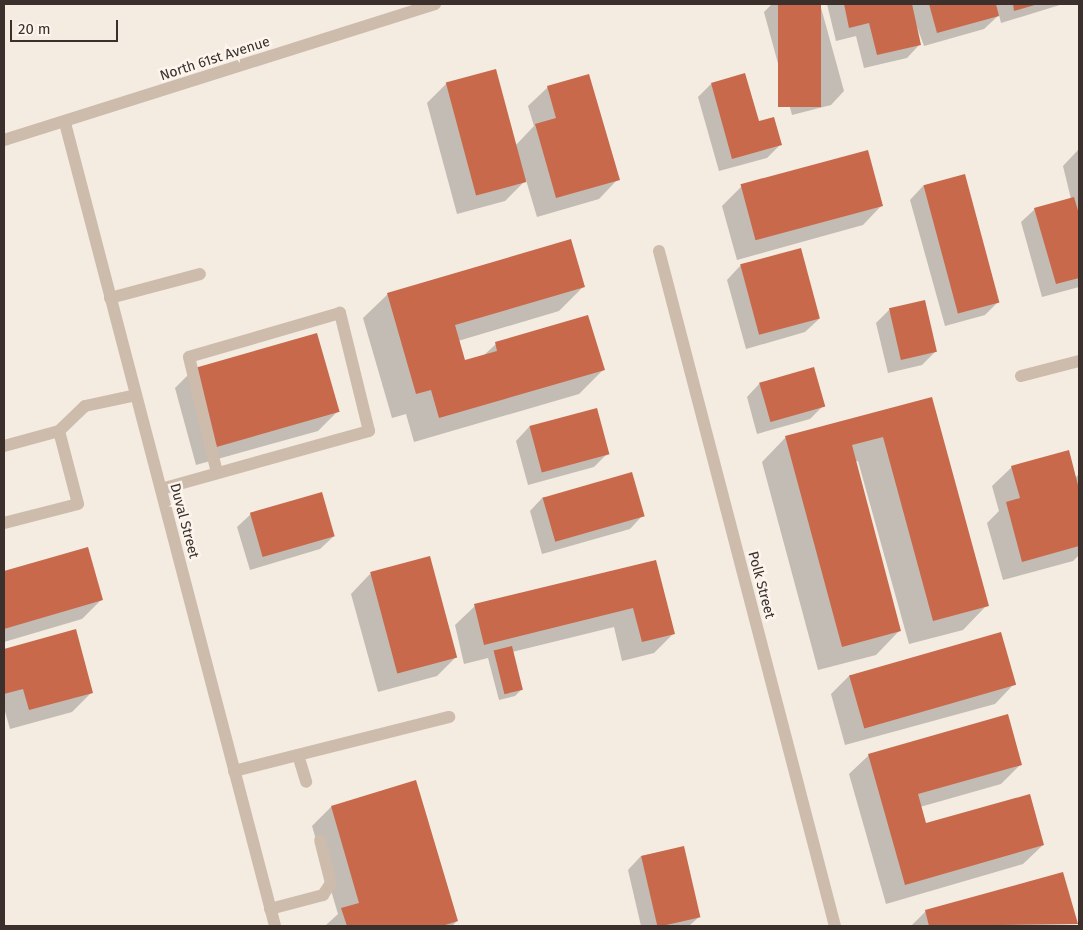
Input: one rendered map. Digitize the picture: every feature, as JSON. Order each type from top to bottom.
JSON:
[{"type":"street","name":"North 61st Avenue","points":[[4,140],[65,123],[435,4]]},
{"type":"street","name":"Duval Street","points":[[65,123],[275,926]]},
{"type":"street","name":"Polk Street","points":[[658,251],[835,926]]},
{"type":"street","points":[[110,298],[200,274]]},
{"type":"street","points":[[160,489],[217,474],[369,431],[340,313],[189,357],[217,474]]},
{"type":"street","points":[[1021,376],[1079,361]]},
{"type":"street","points":[[4,446],[59,431],[84,406],[136,395]]},
{"type":"street","points":[[4,523],[78,504],[59,431]]},
{"type":"street","points":[[234,771],[449,717]]},
{"type":"street","points":[[298,755],[306,782]]},
{"type":"street","points":[[270,909],[322,895],[331,883],[320,840]]},
{"type":"building","points":[[778,4],[821,4],[821,107],[778,107]]},
{"type":"building","points":[[844,4],[912,4],[921,45],[877,55],[869,23],[849,28]]},
{"type":"building","points":[[929,4],[996,4],[999,16],[937,33]]},
{"type":"building","points":[[1013,4],[1038,4],[1014,11]]},
{"type":"building","points":[[496,69],[526,182],[476,195],[446,82]]},
{"type":"building","points":[[745,73],[759,121],[774,117],[782,145],[732,159],[711,83]]},
{"type":"building","points":[[589,74],[620,180],[556,198],[535,124],[556,118],[547,86]]},
{"type":"building","points":[[868,150],[883,206],[756,240],[740,184]]},
{"type":"building","points":[[965,174],[999,302],[958,314],[923,185]]},
{"type":"building","points":[[1074,197],[1079,214],[1079,278],[1056,284],[1034,208]]},
{"type":"building","points":[[571,239],[585,287],[455,325],[465,360],[497,351],[495,342],[588,315],[605,370],[439,418],[431,390],[416,394],[387,293]]},
{"type":"building","points":[[801,248],[820,319],[759,335],[740,264]]},
{"type":"building","points":[[925,300],[937,352],[901,360],[889,308]]},
{"type":"building","points":[[317,333],[340,412],[217,447],[194,368]]},
{"type":"building","points":[[814,367],[825,406],[771,422],[759,383]]},
{"type":"building","points":[[932,397],[989,606],[933,621],[883,437],[852,445],[901,631],[842,647],[785,436]]},
{"type":"building","points":[[597,408],[609,454],[542,472],[529,426]]},
{"type":"building","points":[[1069,450],[1079,489],[1079,546],[1022,562],[1006,502],[1020,498],[1011,466]]},
{"type":"building","points":[[632,472],[645,516],[555,542],[543,498]]},
{"type":"building","points":[[322,492],[335,536],[263,557],[250,513]]},
{"type":"building","points":[[88,547],[103,600],[4,629],[4,571]]},
{"type":"building","points":[[430,556],[457,657],[397,673],[370,572]]},
{"type":"building","points":[[656,560],[675,634],[642,642],[633,608],[484,645],[474,604]]},
{"type":"building","points":[[76,629],[93,693],[29,710],[23,689],[4,694],[4,649]]},
{"type":"building","points":[[1001,632],[1016,685],[864,728],[849,676]]},
{"type":"building","points":[[512,646],[523,690],[504,694],[494,651]]},
{"type":"building","points":[[1008,714],[1022,765],[918,794],[926,823],[1030,794],[1044,845],[905,885],[868,754]]},
{"type":"building","points":[[416,780],[458,921],[442,926],[347,926],[341,908],[359,903],[331,806]]},
{"type":"building","points":[[684,846],[700,917],[657,926],[641,856]]},
{"type":"building","points":[[1063,872],[1078,924],[929,926],[925,910]]}]
